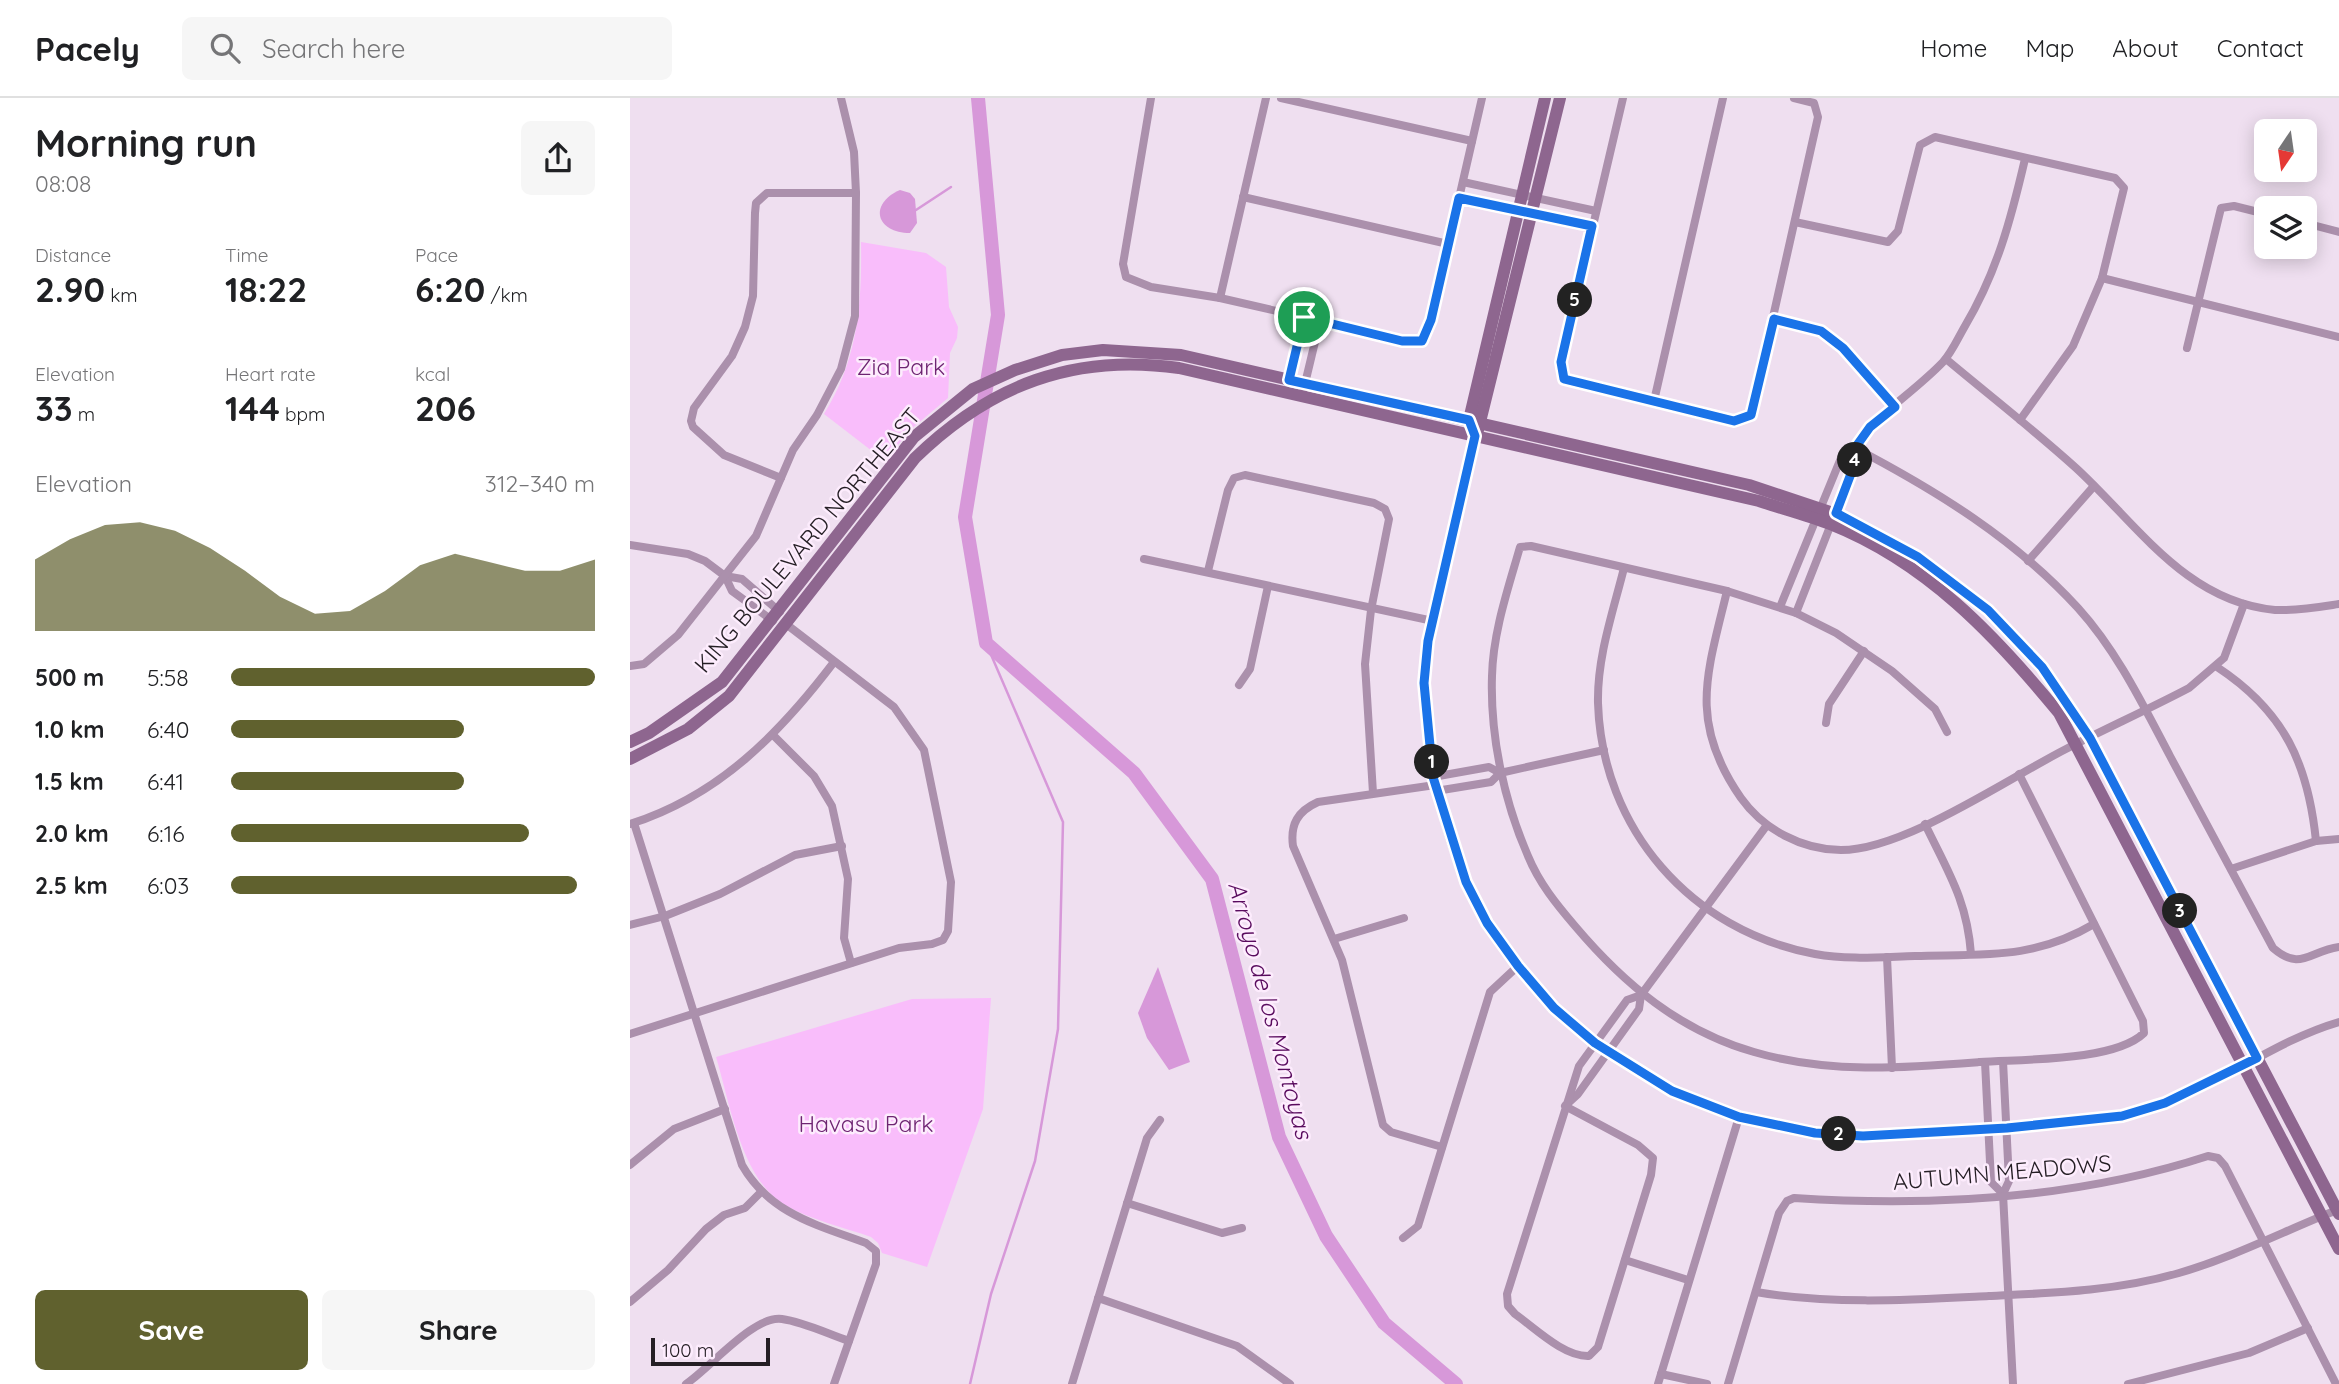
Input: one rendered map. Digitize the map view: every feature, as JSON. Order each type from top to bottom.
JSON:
[{"type":"street","points":[[630,666],[644,664],[670,643],[756,536],[793,450],[834,387],[849,345],[855,316],[854,152],[841,98]]},
{"type":"street","points":[[1152,98],[1123,264],[1126,277],[1151,286],[1220,298],[1402,341],[1422,341],[1431,320],[1482,98]]},
{"type":"street","points":[[1220,298],[1266,98]]},
{"type":"street","points":[[1281,98],[1472,141]]},
{"type":"street","points":[[1545,98],[1518,209],[1475,422],[1475,436],[1433,621],[1424,683],[1435,784],[1466,882],[1487,923],[1518,966],[1554,1008],[1606,1051],[1672,1091],[1739,1117],[1776,1127],[1851,1135],[2007,1128],[2122,1116],[2165,1103],[2309,1031],[2339,1022]]},
{"type":"street","points":[[1475,422],[1536,199],[1559,98]]},
{"type":"street","points":[[1623,98],[1561,362],[1564,379],[1734,421],[1751,415],[1818,117],[1814,103],[1794,98]]},
{"type":"street","points":[[1654,401],[1723,98]]},
{"type":"street","points":[[1795,222],[1888,242],[1899,231],[1920,145],[1934,137],[2116,178],[2124,188],[2102,278],[2073,346],[2020,420]]},
{"type":"street","points":[[1780,607],[1841,458],[1855,448],[1870,427],[1945,359],[1992,277],[2008,234],[2025,159]]},
{"type":"street","points":[[1463,182],[1596,211]]},
{"type":"street","points":[[781,478],[724,455],[693,427],[692,415],[732,356],[745,327],[752,296],[755,213],[759,199],[767,194],[856,193]]},
{"type":"street","points":[[1243,197],[1448,244]]},
{"type":"street","points":[[1459,198],[1592,226]]},
{"type":"street","points":[[2187,348],[2221,208],[2234,206],[2254,211]]},
{"type":"street","points":[[2317,226],[2339,232]]},
{"type":"street","points":[[2102,278],[2339,337]]},
{"type":"street","points":[[1288,386],[1304,317]]},
{"type":"street","points":[[1774,319],[1821,331],[1843,348],[1895,407]]},
{"type":"street","points":[[1304,390],[1320,321]]},
{"type":"street","name":"KING BOULEVARD NORTHEAST","points":[[630,742],[649,733],[722,682],[914,437],[957,401],[985,383],[1062,355],[1103,350],[1181,355],[1475,436],[1818,514]]},
{"type":"street","points":[[1945,359],[2020,420],[2094,486],[2175,568],[2214,592],[2244,604],[2277,610],[2339,604]]},
{"type":"street","name":"KING BOULEVARD NORTHEAST","points":[[630,760],[688,729],[729,696],[915,458],[940,433],[978,407],[1034,380],[1081,366],[1148,363],[1288,386]]},
{"type":"street","name":"KING BOULEVARD NORTHEAST","points":[[1304,390],[1475,422],[1749,485],[1918,557],[1988,610],[2042,667],[2090,738],[2338,1212]]},
{"type":"street","points":[[1796,613],[1855,463],[1855,448]]},
{"type":"street","points":[[1855,448],[1933,488],[2028,561],[2078,609],[2123,668],[2273,948],[2286,958],[2301,960],[2339,947]]},
{"type":"street","points":[[1208,571],[1228,490],[1234,478],[1245,475],[1374,503],[1385,509],[1389,519],[1371,610],[1364,664],[1373,793]]},
{"type":"street","points":[[2028,561],[2094,486]]},
{"type":"street","name":"KING BOULEVARD NORTHEAST","points":[[1833,519],[1898,560],[1970,613],[2000,643],[2059,713],[2339,1249]]},
{"type":"street","points":[[630,545],[688,554],[705,561],[725,576],[741,579],[779,609],[786,624],[894,707],[924,750],[951,882],[948,931],[943,940],[899,948],[630,1034]]},
{"type":"street","points":[[1947,732],[1935,709],[1864,651],[1796,613],[1727,591],[1531,546],[1520,547],[1496,634],[1492,677],[1500,773],[1528,857],[1550,896],[1606,962],[1641,995],[1706,1035],[1754,1052],[1844,1069],[2003,1062],[2097,1052],[2135,1042],[2144,1033],[2143,1021],[2020,774]]},
{"type":"street","points":[[1144,559],[1208,571],[1371,610],[1433,621]]},
{"type":"street","points":[[1624,568],[1601,662],[1598,702],[1604,750],[1610,777],[1634,834],[1677,886],[1725,922],[1784,947],[1856,958],[2021,953],[2049,947],[2094,924]]},
{"type":"street","points":[[725,576],[732,591],[770,621],[786,624]]},
{"type":"street","points":[[1239,685],[1250,669],[1268,586]]},
{"type":"street","points":[[1727,591],[1708,670],[1706,717],[1715,751],[1729,780],[1747,806],[1768,825],[1809,845],[1841,850],[1877,845],[1925,824],[2189,688],[2217,667],[2231,644],[2244,604]]},
{"type":"street","points":[[1826,723],[1829,704],[1864,651]]},
{"type":"street","points":[[834,662],[774,736],[736,769],[696,795],[632,823],[665,916],[742,1165],[761,1192],[787,1213],[866,1243],[876,1251],[876,1264],[834,1384]]},
{"type":"street","points":[[2217,667],[2247,687],[2286,736],[2298,757],[2312,798],[2316,841]]},
{"type":"street","points":[[774,736],[823,789],[835,814],[848,879],[844,938],[851,963]]},
{"type":"street","points":[[1442,1147],[1391,1132],[1383,1125],[1334,939],[1293,846],[1291,834],[1295,819],[1305,808],[1318,803],[1435,784],[1491,782],[1500,773],[1604,750]]},
{"type":"street","points":[[1435,784],[1489,767],[1500,773]]},
{"type":"street","points":[[1925,824],[1961,897],[1969,920],[1971,954]]},
{"type":"street","points":[[1565,1106],[1578,1094],[1606,1051],[1639,1009],[1641,995],[1768,825]]},
{"type":"street","points":[[2231,869],[2316,841],[2339,839]]},
{"type":"street","points":[[630,925],[665,916],[720,894],[795,855],[842,846]]},
{"type":"street","points":[[1334,939],[1404,919]]},
{"type":"street","points":[[1887,957],[1892,1068]]},
{"type":"street","points":[[1403,1238],[1418,1226],[1490,992],[1518,966]]},
{"type":"street","points":[[1565,1106],[1638,1145],[1653,1158],[1651,1175],[1598,1346],[1589,1356],[1569,1351],[1515,1314],[1507,1301],[1565,1106],[1579,1066],[1627,1000],[1641,995]]},
{"type":"street","points":[[1985,1062],[1991,1182],[2003,1195]]},
{"type":"street","points":[[2003,1062],[2009,1181],[2003,1195],[2013,1384]]},
{"type":"street","points":[[630,1165],[674,1129],[725,1109]]},
{"type":"street","points":[[1658,1384],[1739,1117]]},
{"type":"street","points":[[1072,1384],[1147,1138],[1160,1119]]},
{"type":"street","name":"AUTUMN MEADOWS","points":[[1756,1292],[1779,1213],[1787,1201],[1794,1198],[1879,1203],[2003,1195],[2117,1182],[2208,1156],[2218,1158],[2265,1243]]},
{"type":"street","points":[[630,1302],[668,1270],[706,1229],[724,1214],[745,1208],[761,1192]]},
{"type":"street","points":[[1127,1203],[1222,1233],[1242,1228]]},
{"type":"street","points":[[1728,1384],[1756,1292],[1799,1299],[1868,1303],[2126,1285],[2177,1274],[2265,1243],[2322,1216],[2338,1212]]},
{"type":"street","points":[[2265,1243],[2336,1384]]},
{"type":"street","points":[[1625,1261],[1688,1280]]},
{"type":"street","points":[[1098,1298],[1237,1346],[1290,1384]]},
{"type":"street","points":[[686,1384],[750,1328],[765,1319],[783,1319],[849,1341]]},
{"type":"street","points":[[2128,1384],[2249,1353],[2308,1328]]},
{"type":"street","points":[[1661,1374],[1707,1384]]},
{"type":"green space","name":"Zia Park","points":[[861,242],[926,253],[946,267],[949,307],[958,327],[957,338],[950,353],[948,398],[910,430],[885,461],[824,414],[844,373],[856,331]]},
{"type":"green space","name":"Havasu Park","points":[[991,998],[983,1109],[927,1267],[882,1253],[878,1243],[871,1237],[805,1215],[785,1205],[770,1193],[758,1177],[739,1138],[716,1057],[912,999]]},
{"type":"shaded area","points":[[900,190],[910,193],[915,199],[917,223],[910,233],[890,228],[880,217],[883,203]]},
{"type":"shaded area","points":[[1158,967],[1190,1062],[1169,1070],[1147,1038],[1138,1013]]},
{"type":"waterway","name":"Arroyo de los Montoyas","points":[[978,98],[998,315],[965,517],[986,643],[1134,773],[1212,879],[1279,1137],[1326,1236],[1384,1323],[1456,1384]]},
{"type":"waterway","points":[[916,210],[951,187]]},
{"type":"waterway","points":[[970,1384],[991,1294],[1035,1161],[1058,1029],[1063,822],[986,643]]},
{"type":"route","points":[[1459,198],[1592,226],[1561,362],[1564,379],[1734,421],[1751,415],[1774,319],[1821,331],[1843,348],[1895,407],[1870,427],[1855,448],[1855,463],[1836,513],[1918,557],[1988,610],[2042,667],[2090,738],[2257,1058],[2165,1103],[2122,1116],[2007,1128],[1863,1136],[1815,1133],[1776,1127],[1739,1117],[1646,1078],[1595,1043],[1554,1008],[1518,966],[1487,923],[1466,882],[1433,777],[1424,683],[1428,641],[1475,436],[1469,420],[1289,380],[1304,317],[1402,341],[1422,341],[1431,320],[1459,198]]}]
